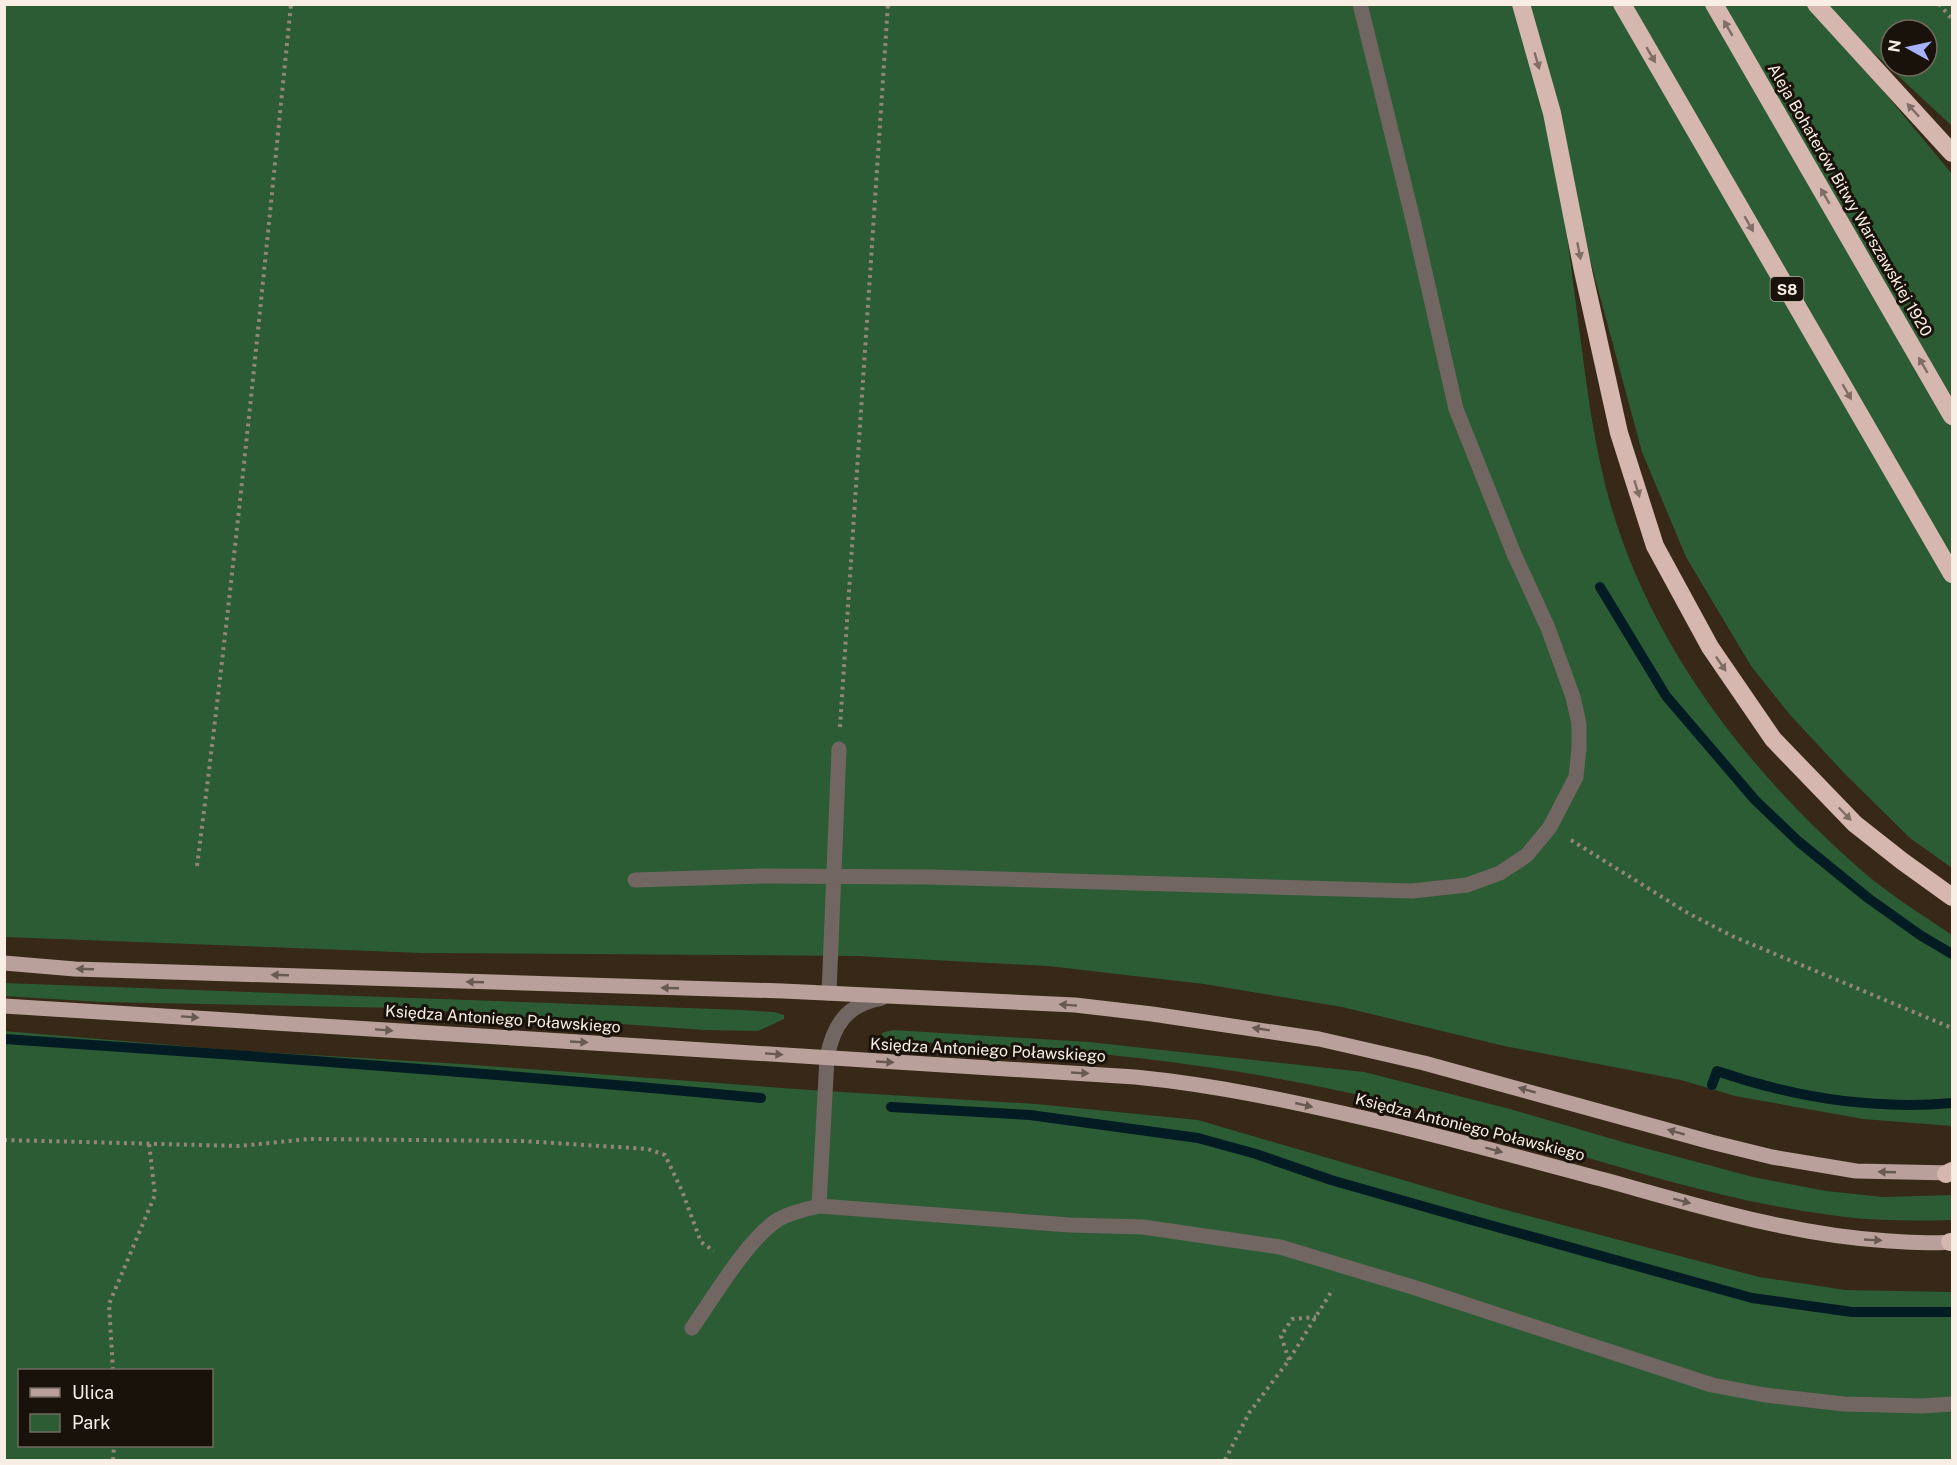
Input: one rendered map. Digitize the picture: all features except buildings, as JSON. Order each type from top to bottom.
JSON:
[{"type":"highway","points":[[1521,4],[1551,113],[1583,271],[1620,433],[1655,546],[1710,647],[1773,739],[1855,824],[1953,897]]},
{"type":"highway","name":"S8","points":[[1622,4],[1953,574]]},
{"type":"highway","name":"Aleja Bohaterów Bitwy Warszawskiej 1920","points":[[1714,4],[1953,416]]},
{"type":"highway","points":[[1816,4],[1953,153]]},
{"type":"main road","name":"Księdza Antoniego Poławskiego","points":[[4,963],[86,969],[829,993],[1075,1005],[1214,1022],[1319,1039],[1496,1081],[1772,1157],[1856,1171],[1950,1173]]},
{"type":"main road","name":"Księdza Antoniego Poławskiego","points":[[4,1006],[1185,1082],[1247,1092],[1488,1148],[1783,1227],[1848,1238],[1952,1242]]},
{"type":"lane","points":[[635,880],[833,876],[1412,891],[1467,885],[1500,873],[1527,855],[1550,827],[1576,777],[1579,724],[1573,697],[1548,628],[1514,554],[1456,410],[1414,224],[1360,4]]},
{"type":"lane","points":[[829,993],[839,749]]},
{"type":"lane","points":[[819,1206],[827,1058],[836,1029],[856,1007],[874,999],[901,996]]},
{"type":"lane","points":[[692,1328],[750,1245],[778,1220],[803,1209],[819,1206],[1070,1225],[1143,1227],[1280,1247],[1419,1289],[1712,1385],[1765,1395],[1844,1404],[1922,1406],[1953,1404]]},
{"type":"path","points":[[197,866],[225,645],[291,4]]},
{"type":"path","points":[[839,749],[888,4]]},
{"type":"path","points":[[1939,4],[1953,19]]},
{"type":"path","points":[[1550,827],[1686,912],[1732,936],[1953,1028]]},
{"type":"path","points":[[4,1140],[240,1146],[309,1138],[522,1141],[648,1149],[665,1155],[682,1191],[700,1242],[708,1249],[740,1259]]},
{"type":"path","points":[[113,1369],[109,1304],[155,1195],[149,1143]]},
{"type":"path","points":[[1225,1461],[1249,1413],[1289,1360],[1317,1317],[1345,1267]]},
{"type":"path","points":[[1289,1360],[1281,1336],[1292,1319],[1317,1317]]},
{"type":"green space","points":[[5,5],[1812,5],[1952,174],[1952,868],[1910,838],[1846,775],[1791,716],[1751,666],[1686,557],[1642,452],[1552,119],[1593,426],[1605,484],[1622,539],[1643,591],[1670,642],[1700,691],[1734,737],[1810,823],[1852,862],[1888,891],[1952,935],[1952,1126],[1863,1119],[1735,1096],[1681,1080],[1504,1046],[1342,1007],[1204,984],[1048,966],[857,956],[423,953],[5,937]]},
{"type":"green space","points":[[1822,5],[1952,5],[1952,126],[1900,78],[1939,78],[1939,18],[1879,18],[1879,58]]},
{"type":"green space","points":[[4,983],[742,1010],[774,1012],[784,1015],[784,1019],[758,1031],[705,1030],[400,1008],[101,1002],[5,996]]},
{"type":"green space","points":[[893,1030],[1089,1042],[1364,1072],[1510,1109],[1753,1177],[1826,1191],[1883,1197],[1952,1195],[1952,1220],[1845,1217],[1737,1198],[1632,1171],[1422,1110],[1293,1081],[1162,1061],[1031,1048],[899,1042],[882,1036],[882,1033]]},
{"type":"green space","points":[[4,1031],[231,1050],[1036,1104],[1198,1120],[1495,1207],[1759,1277],[1845,1290],[1952,1292],[1952,1460],[5,1460]]},
{"type":"waterway","points":[[1600,587],[1666,696],[1755,800],[1799,842],[1868,898],[1920,935],[1952,954]]},
{"type":"waterway","points":[[4,1039],[383,1066],[761,1098]]},
{"type":"waterway","points":[[1712,1085],[1717,1071],[1774,1088],[1833,1099],[1892,1105],[1952,1103]]},
{"type":"waterway","points":[[891,1107],[1030,1115],[1198,1138],[1256,1154],[1331,1180],[1752,1298],[1852,1312],[1952,1312]]}]
